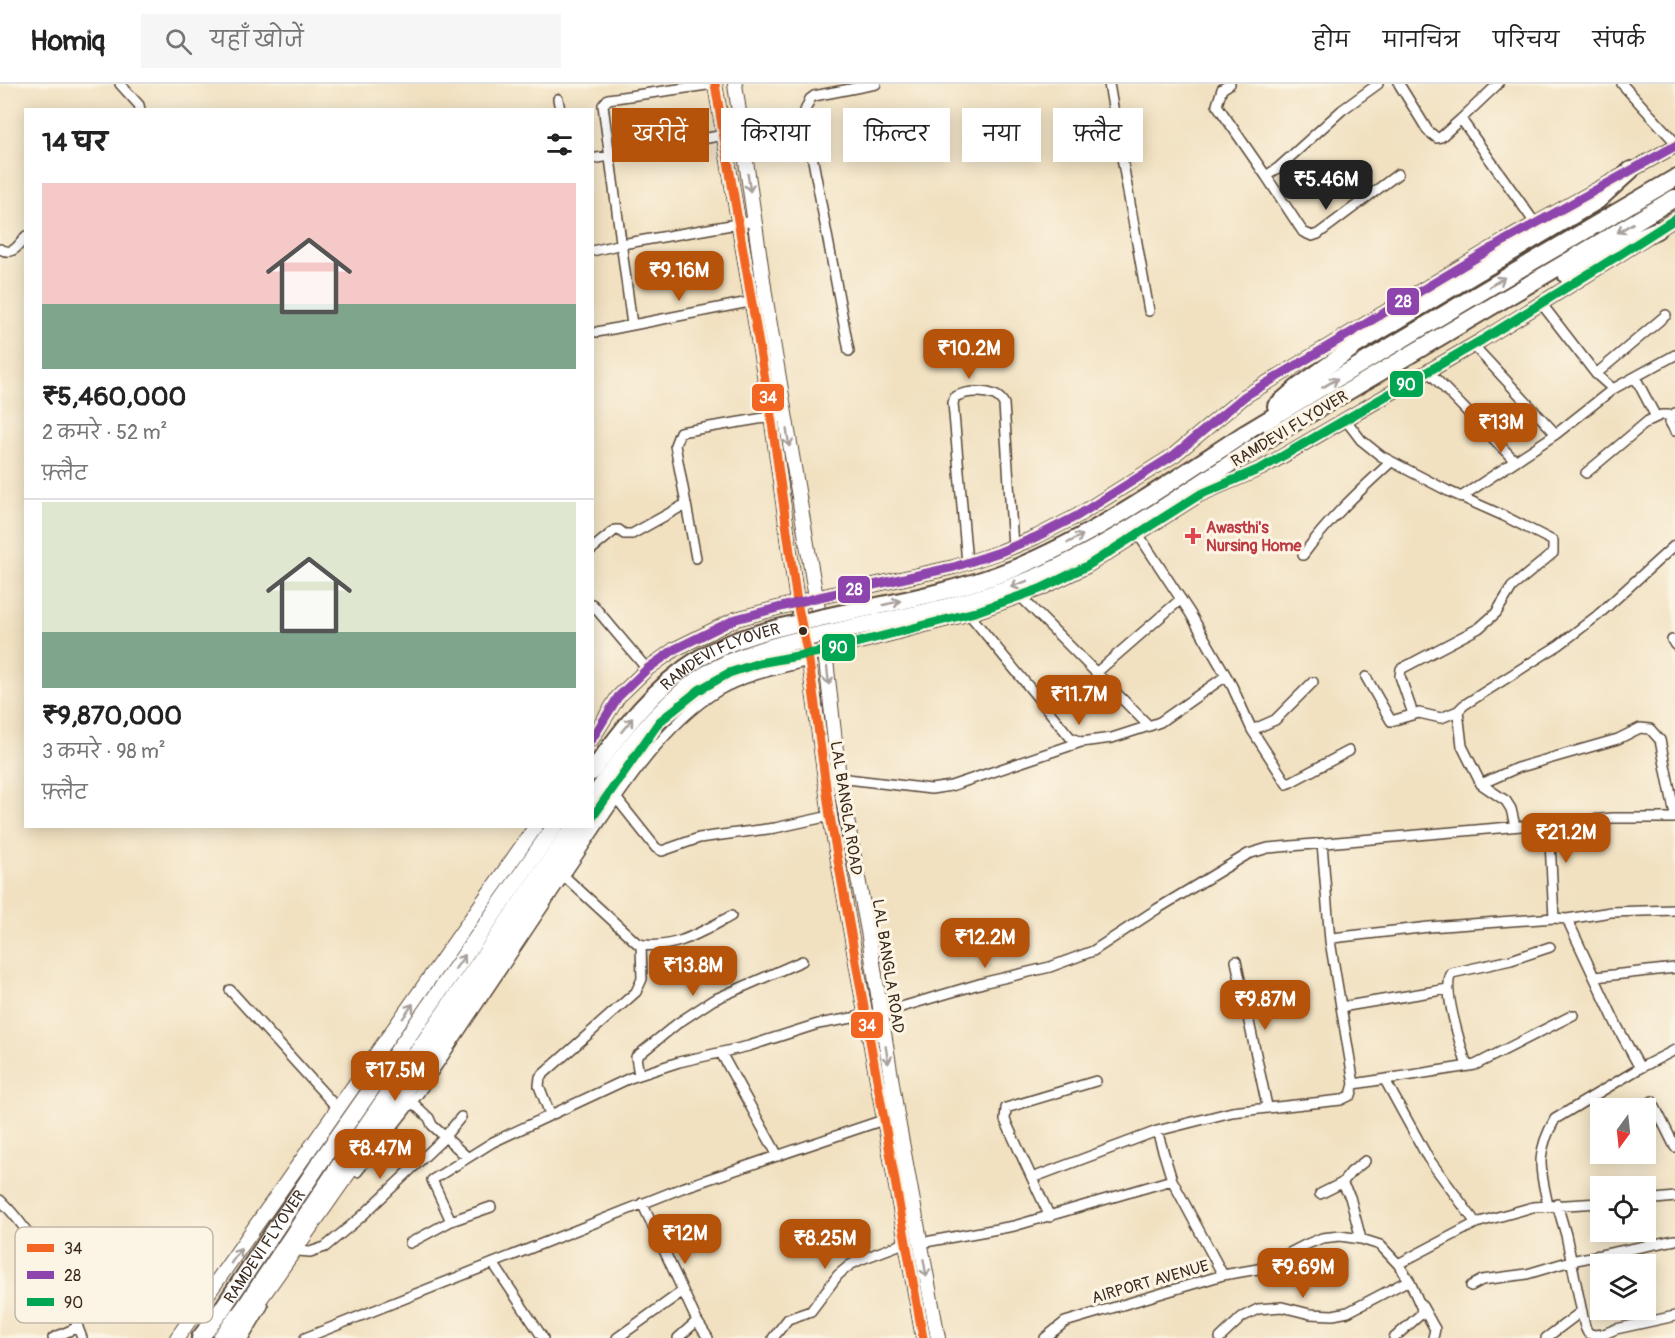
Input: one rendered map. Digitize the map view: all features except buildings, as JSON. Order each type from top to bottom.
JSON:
[{"type":"highway","points":[[1244,434],[1298,387],[1355,346],[1597,201],[1631,170]]},
{"type":"highway","name":"RAMDEVI FLYOVER","points":[[594,769],[652,695],[702,657],[758,634],[949,590],[1011,569],[1055,550],[1138,503],[1244,434],[1675,178]]},
{"type":"highway","name":"RAMDEVI FLYOVER","points":[[594,796],[647,725],[670,701],[714,669],[797,640],[970,600],[1022,583],[1109,540],[1269,438],[1675,198]]},
{"type":"highway","points":[[1269,438],[1333,410],[1379,386],[1614,248],[1657,230]]},
{"type":"highway","name":"RAMDEVI FLYOVER","points":[[213,1321],[323,1158],[554,828]]},
{"type":"highway","name":"RAMDEVI FLYOVER","points":[[221,1338],[244,1308],[348,1152],[573,828]]},
{"type":"highway","name":"RAMDEVI FLYOVER","points":[[200,1338],[212,1323]]},
{"type":"main road","points":[[715,84],[721,118]]},
{"type":"main road","points":[[735,84],[754,221],[759,300]]},
{"type":"main road","points":[[594,736],[618,697],[647,669],[675,649],[736,619],[797,602],[967,563],[1013,547],[1086,510],[1174,455],[1245,396],[1535,223],[1675,144]]},
{"type":"main road","points":[[729,162],[739,224],[759,300],[778,416]]},
{"type":"main road","points":[[594,815],[659,722],[699,690],[729,673],[759,663],[808,658],[825,651],[969,614],[1021,597],[1087,566],[1199,495],[1262,468],[1473,345],[1675,219]]},
{"type":"main road","name":"LAL BANGLA ROAD","points":[[778,416],[800,511],[825,651],[839,778],[881,1013],[891,1117]]},
{"type":"main road","name":"LAL BANGLA ROAD","points":[[778,416],[784,512],[808,658],[830,816],[866,1016],[891,1117],[914,1243],[923,1338]]},
{"type":"main road","points":[[784,512],[800,511]]},
{"type":"main road","points":[[213,1287],[535,828]]},
{"type":"main road","points":[[233,1338],[456,1020],[586,828]]},
{"type":"main road","points":[[914,1243],[938,1338]]},
{"type":"main road","points":[[177,1338],[188,1323]]},
{"type":"street","points":[[120,84],[140,108]]},
{"type":"street","points":[[632,325],[603,105],[608,99],[715,84]]},
{"type":"street","points":[[849,351],[804,113],[810,99],[814,96],[876,84]]},
{"type":"street","points":[[1109,84],[1149,311]]},
{"type":"street","points":[[1230,84],[1222,89],[1217,105],[1303,232],[1312,236],[1318,234],[1398,174]]},
{"type":"street","points":[[1266,176],[1278,168],[1342,110],[1377,84]]},
{"type":"street","points":[[1399,84],[1428,131],[1437,138],[1441,137],[1498,84]]},
{"type":"street","points":[[1622,84],[1675,144]]},
{"type":"street","points":[[558,99],[560,108]]},
{"type":"street","points":[[1461,119],[1535,223]]},
{"type":"street","points":[[594,159],[721,136]]},
{"type":"street","points":[[594,251],[754,221]]},
{"type":"street","points":[[0,249],[13,251],[24,238]]},
{"type":"street","points":[[597,332],[759,300]]},
{"type":"street","points":[[1541,303],[1596,374],[1613,389]]},
{"type":"street","points":[[1596,374],[1665,315]]},
{"type":"street","points":[[1473,345],[1556,434]]},
{"type":"street","points":[[1461,497],[1556,434],[1613,389],[1675,355]]},
{"type":"street","points":[[1428,370],[1515,461]]},
{"type":"street","points":[[1635,377],[1656,417]]},
{"type":"street","points":[[967,563],[953,403],[955,397],[962,393],[993,394],[1001,397],[1004,404],[1013,547]]},
{"type":"street","points":[[1586,472],[1656,417],[1674,414]]},
{"type":"street","points":[[1674,414],[1670,422],[1675,431]]},
{"type":"street","points":[[696,558],[675,445],[680,432],[778,416]]},
{"type":"street","points":[[1345,419],[1361,440],[1391,462],[1553,542],[1553,553],[1512,587],[1496,613],[1479,628],[1401,669],[1400,676],[1413,714]]},
{"type":"street","points":[[1303,555],[1314,539],[1353,496],[1391,462]]},
{"type":"street","points":[[594,547],[615,530],[624,534],[632,534],[686,504]]},
{"type":"street","points":[[1138,534],[1181,599],[1226,676],[1252,730],[1287,784],[1349,751]]},
{"type":"street","points":[[1366,676],[1391,721],[1422,713],[1441,718],[1448,717],[1559,645],[1598,615],[1675,545]]},
{"type":"street","points":[[1021,597],[1149,726]]},
{"type":"street","points":[[1096,673],[1181,599]]},
{"type":"street","points":[[594,606],[647,669]]},
{"type":"street","points":[[969,614],[1070,737],[1081,742]]},
{"type":"street","points":[[244,1338],[298,1251],[412,1102],[564,876],[657,745],[679,721],[719,690],[751,676],[808,658]]},
{"type":"street","points":[[839,778],[930,789],[951,786],[1081,742],[1112,738],[1160,722],[1226,676]]},
{"type":"street","points":[[1252,730],[1275,720],[1313,682]]},
{"type":"street","points":[[1458,711],[1462,746],[1481,784],[1506,801],[1511,809],[1515,826]]},
{"type":"street","points":[[451,1221],[432,1180],[493,1142],[550,1114],[639,1075],[679,1062],[721,1053],[818,1024],[881,1013],[986,982],[1050,967],[1093,951],[1248,854],[1268,848],[1322,843],[1613,818],[1675,816],[1660,740],[1650,729],[1640,728],[1618,739],[1517,768],[1481,784]]},
{"type":"street","points":[[617,799],[656,848],[662,851],[712,835],[775,828],[830,816]]},
{"type":"street","points":[[1549,823],[1554,918]]},
{"type":"street","points":[[1032,1178],[1157,1131],[1232,1112],[1341,1100],[1351,1095],[1354,1084],[1330,941],[1322,843]]},
{"type":"street","points":[[564,876],[632,939],[641,944],[650,946],[691,938],[730,916]]},
{"type":"street","points":[[1330,941],[1337,937],[1429,927],[1554,918],[1568,919],[1611,912],[1675,910]]},
{"type":"street","points":[[1568,919],[1618,1028],[1640,1068]]},
{"type":"street","points":[[550,1114],[539,1086],[540,1077],[636,992],[642,979],[641,944]]},
{"type":"street","points":[[1469,1066],[1455,1023],[1448,989],[1448,981],[1452,973],[1511,960],[1550,947]]},
{"type":"street","points":[[639,1075],[636,1058],[678,1023],[714,1000],[802,961]]},
{"type":"street","points":[[1236,961],[1267,1107]]},
{"type":"street","points":[[1595,977],[1675,968]]},
{"type":"street","points":[[1341,1007],[1448,989]]},
{"type":"street","points":[[230,990],[339,1110]]},
{"type":"street","points":[[1354,1084],[1469,1066],[1484,1061],[1573,1015]]},
{"type":"street","points":[[1675,1050],[1640,1068],[1555,1119],[1549,1129],[1540,1161],[1571,1261],[1588,1333],[1594,1335],[1675,1316]]},
{"type":"street","points":[[721,1053],[778,1156]]},
{"type":"street","points":[[1384,1080],[1428,1158],[1476,1222]]},
{"type":"street","points":[[1050,1217],[1005,1120],[1006,1108],[1096,1081]]},
{"type":"street","points":[[412,1102],[429,1118],[432,1125],[467,1157]]},
{"type":"street","points":[[1656,1109],[1675,1147]]},
{"type":"street","points":[[298,1251],[310,1252],[325,1247],[361,1217],[461,1117]]},
{"type":"street","points":[[304,1338],[319,1335],[642,1203],[891,1117]]},
{"type":"street","points":[[1157,1131],[1172,1180],[1223,1275]]},
{"type":"street","points":[[1320,1194],[1342,1183],[1365,1161]]},
{"type":"street","points":[[772,1338],[788,1319],[811,1311],[838,1275],[862,1259],[914,1243],[1014,1226],[1050,1217],[1172,1180]]},
{"type":"street","points":[[1342,1183],[1350,1197],[1361,1239]]},
{"type":"street","points":[[1656,1199],[1675,1197]]},
{"type":"street","points":[[0,1200],[16,1215],[24,1227]]},
{"type":"street","points":[[642,1203],[697,1321],[708,1338]]},
{"type":"street","points":[[1398,1264],[1476,1222],[1533,1207],[1590,1203]]},
{"type":"street","points":[[410,1243],[451,1221],[491,1207]]},
{"type":"street","name":"AIRPORT AVENUE","points":[[1045,1338],[1065,1322],[1223,1275],[1258,1269],[1322,1238],[1340,1236],[1380,1245],[1398,1264],[1435,1329],[1433,1338]]},
{"type":"street","points":[[1471,1286],[1482,1280],[1527,1274],[1571,1261],[1675,1240]]},
{"type":"street","points":[[493,1263],[543,1338]]},
{"type":"street","points":[[1220,1338],[1242,1317],[1258,1309],[1282,1307],[1310,1314],[1333,1315],[1348,1312],[1409,1280]]},
{"type":"street","points":[[617,1338],[683,1291]]},
{"type":"street","points":[[1394,1338],[1420,1315],[1422,1306]]},
{"type":"street","points":[[1546,1338],[1582,1311]]},
{"type":"street","points":[[678,1338],[697,1321]]},
{"type":"street","points":[[76,1323],[82,1338]]},
{"type":"street","points":[[53,1338],[78,1327]]},
{"type":"transit line","name":"34","points":[[715,84],[771,416],[797,602],[809,661],[830,816],[923,1338]]},
{"type":"transit line","name":"28","points":[[594,736],[618,697],[647,669],[675,649],[736,619],[815,598],[954,567],[1000,552],[1077,516],[1174,455],[1245,396],[1504,241],[1675,146]]},
{"type":"transit line","name":"90","points":[[594,815],[659,722],[699,690],[729,673],[759,663],[825,651],[975,612],[1040,589],[1087,566],[1199,495],[1262,468],[1482,340],[1675,219]]},
{"type":"place","name":"Awasthi's Nursing Home","points":[[1193,536]]}]
